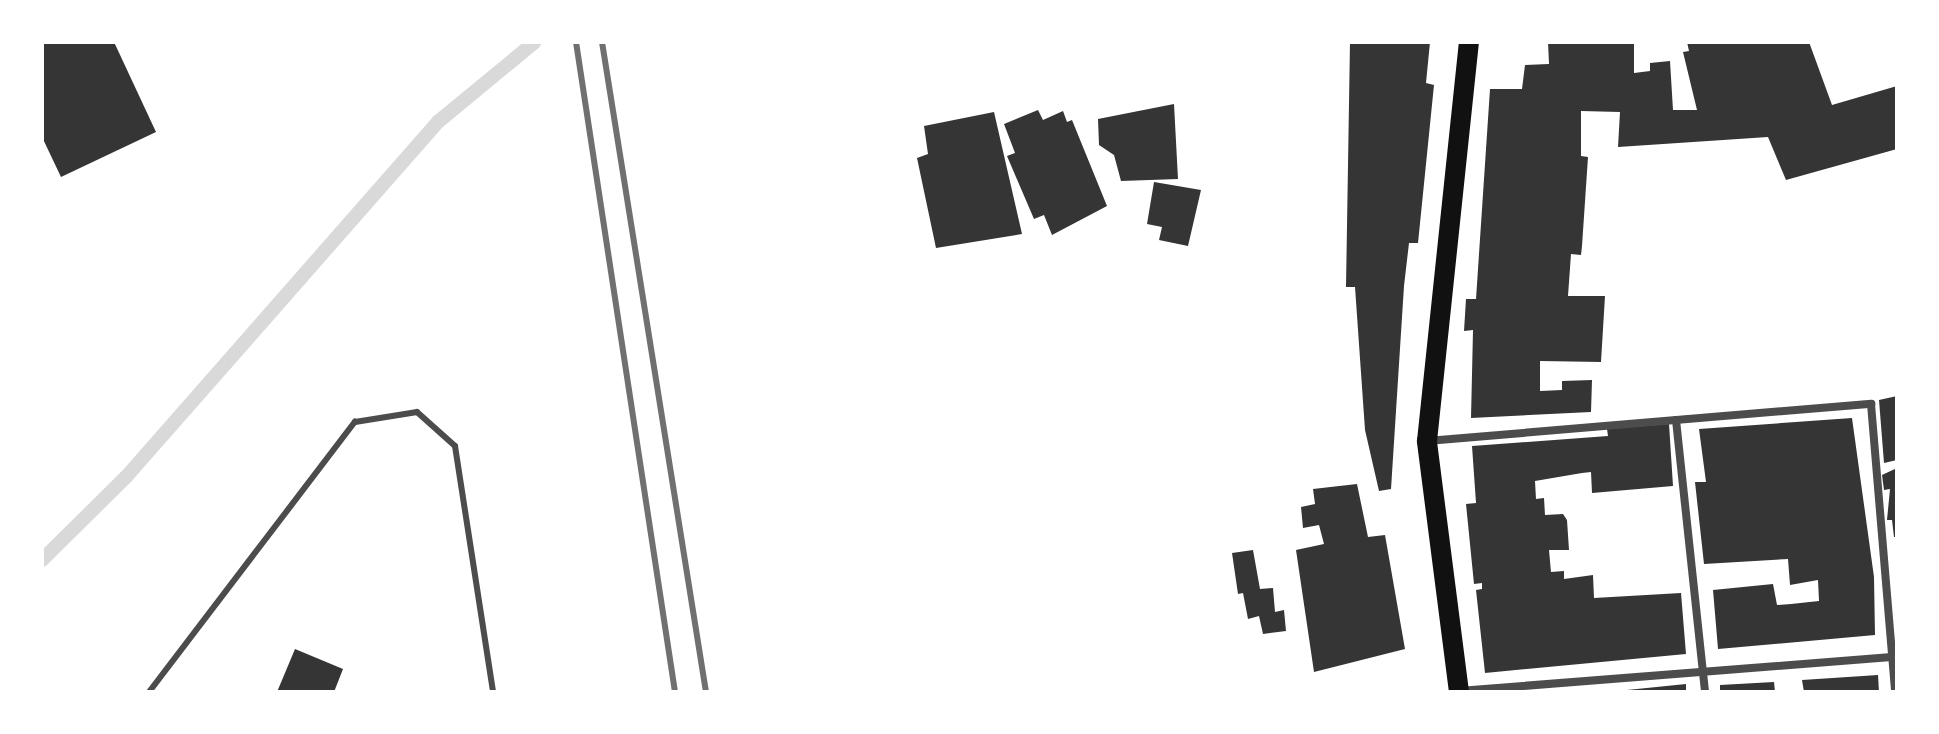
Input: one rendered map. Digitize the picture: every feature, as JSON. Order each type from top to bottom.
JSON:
[{"type":"main road","points":[[1459,692],[1427,441],[1469,42]]},
{"type":"street","points":[[1427,441],[1871,404],[1895,692]]},
{"type":"street","points":[[1676,420],[1705,692]]},
{"type":"street","points":[[1459,692],[1892,657]]},
{"type":"lane","points":[[149,692],[355,422],[417,412],[455,446],[493,692]]},
{"type":"building","points":[[42,42],[114,42],[156,132],[61,177],[42,137]]},
{"type":"building","points":[[1350,42],[1430,42],[1426,83],[1434,85],[1418,243],[1409,243],[1404,286],[1391,489],[1379,491],[1365,430],[1355,287],[1346,287]]},
{"type":"building","points":[[1548,42],[1634,42],[1634,73],[1650,71],[1650,63],[1670,61],[1673,110],[1697,110],[1683,52],[1689,51],[1687,42],[1809,42],[1832,105],[1897,86],[1897,149],[1786,180],[1768,137],[1618,147],[1620,112],[1581,111],[1581,156],[1588,157],[1582,246],[1581,255],[1571,254],[1568,296],[1605,296],[1601,362],[1540,361],[1540,391],[1562,390],[1562,381],[1592,380],[1591,412],[1471,418],[1473,330],[1464,331],[1466,299],[1476,299],[1490,89],[1522,89],[1525,65],[1549,64]]},
{"type":"building","points":[[1174,104],[1178,179],[1121,181],[1114,155],[1099,145],[1098,119]]},
{"type":"building","points":[[1038,110],[1043,120],[1063,111],[1067,122],[1072,120],[1107,206],[1052,235],[1044,215],[1034,219],[1007,156],[1015,153],[1004,124]]},
{"type":"building","points":[[994,112],[1022,234],[936,248],[917,158],[928,154],[924,126]]},
{"type":"building","points":[[1154,182],[1201,190],[1188,246],[1159,240],[1162,227],[1147,224]]},
{"type":"building","points":[[1897,396],[1897,460],[1884,463],[1879,400]]},
{"type":"building","points":[[1852,418],[1874,577],[1875,635],[1718,649],[1713,590],[1773,584],[1777,605],[1791,604],[1819,601],[1818,580],[1790,585],[1788,559],[1704,564],[1695,482],[1706,482],[1699,429]]},
{"type":"building","points":[[1669,424],[1673,486],[1592,493],[1591,472],[1535,481],[1536,499],[1544,498],[1545,515],[1563,514],[1567,520],[1569,550],[1549,550],[1551,572],[1564,571],[1564,579],[1593,575],[1594,598],[1681,593],[1686,654],[1485,673],[1476,590],[1482,589],[1482,583],[1474,584],[1466,504],[1476,503],[1472,446],[1608,436],[1607,429]]},
{"type":"building","points":[[1897,468],[1897,537],[1894,537],[1892,520],[1887,520],[1890,489],[1884,490],[1882,475]]},
{"type":"building","points":[[1357,484],[1368,537],[1385,535],[1405,649],[1314,672],[1296,550],[1324,544],[1319,525],[1303,528],[1301,507],[1315,504],[1313,489]]},
{"type":"building","points":[[1253,550],[1260,589],[1273,588],[1275,612],[1284,610],[1286,631],[1263,634],[1259,616],[1248,619],[1243,593],[1238,594],[1232,553]]},
{"type":"building","points":[[295,649],[343,669],[334,692],[277,692]]},
{"type":"building","points":[[1878,675],[1879,692],[1804,692],[1802,680]]},
{"type":"building","points":[[1774,682],[1775,692],[1720,692],[1720,685]]},
{"type":"building","points":[[1686,684],[1686,692],[1627,692],[1627,690]]},
{"type":"waterway","points":[[42,560],[126,477],[439,121],[535,42]]},
{"type":"railway","points":[[576,42],[675,692]]},
{"type":"railway","points":[[602,42],[706,692]]}]
